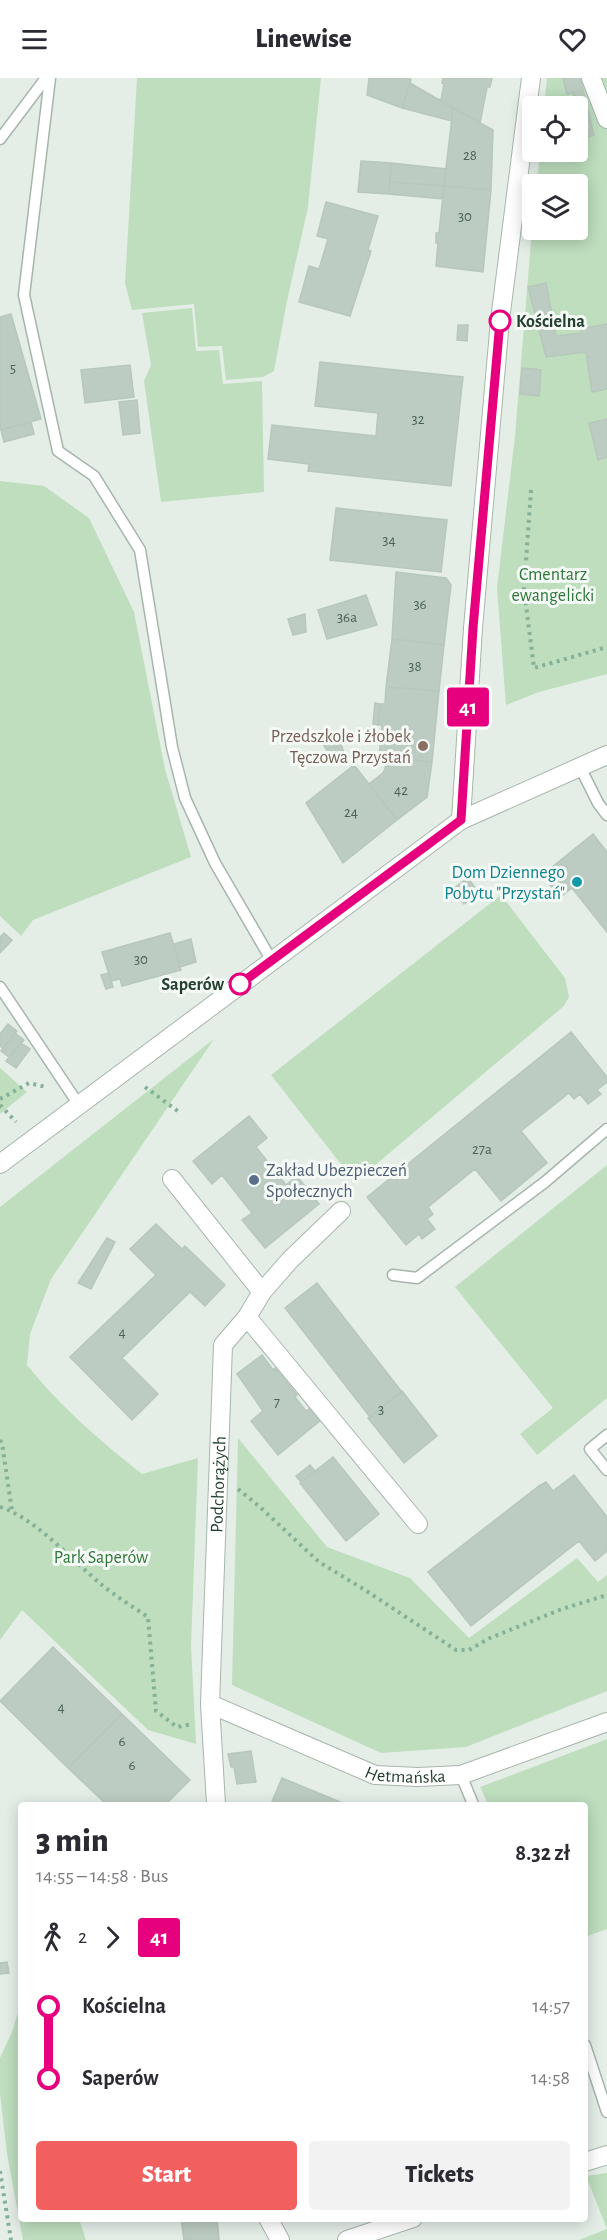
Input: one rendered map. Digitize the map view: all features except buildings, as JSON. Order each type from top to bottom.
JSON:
[{"type":"street","points":[[461,820],[473,628],[500,320],[531,78]]},
{"type":"street","points":[[591,78],[607,119]]},
{"type":"street","points":[[0,1164],[461,820],[607,755]]},
{"type":"street","points":[[172,1179],[262,1292]]},
{"type":"street","name":"Podchorążych","points":[[216,1802],[210,1712],[223,1345],[247,1317],[262,1292],[290,1260],[341,1211]]},
{"type":"street","points":[[247,1317],[418,1524]]},
{"type":"street","name":"Hetmańska","points":[[210,1712],[375,1774],[418,1777],[461,1774],[607,1722]]},
{"type":"street","points":[[588,2161],[607,2155]]},
{"type":"street","points":[[270,2222],[280,2240]]},
{"type":"street","points":[[347,2240],[401,2222]]},
{"type":"lane","points":[[0,139],[48,78]]},
{"type":"lane","points":[[48,78],[24,295],[58,451],[94,476],[140,550],[172,747],[185,798],[215,863],[272,961]]},
{"type":"lane","points":[[580,767],[598,803],[607,815]]},
{"type":"lane","points":[[0,987],[79,1105]]},
{"type":"lane","points":[[393,1275],[417,1278],[545,1182],[607,1129]]},
{"type":"lane","points":[[607,1435],[590,1449],[607,1470]]},
{"type":"lane","points":[[461,1774],[472,1802]]},
{"type":"lane","points":[[588,2053],[607,2112]]},
{"type":"path","points":[[531,490],[524,590],[534,668],[607,647]]},
{"type":"path","points":[[0,1099],[29,1083],[50,1087]]},
{"type":"path","points":[[145,1087],[179,1112]]},
{"type":"path","points":[[0,1105],[16,1122]]},
{"type":"path","points":[[0,1440],[12,1510]]},
{"type":"path","points":[[218,1473],[260,1506],[319,1562],[456,1650],[469,1650],[490,1638],[562,1609],[607,1595]]},
{"type":"path","points":[[0,1507],[12,1510],[102,1585],[148,1617],[156,1711],[177,1727],[210,1712]]},
{"type":"path","points":[[0,2171],[11,2240]]},
{"type":"green space","points":[[137,78],[321,78],[308,207],[274,371],[263,377],[226,380],[222,346],[198,347],[194,304],[132,310],[125,283]]},
{"type":"green space","name":"Cmentarz ewangelicki","points":[[547,78],[607,78],[607,674],[539,692],[506,705],[497,588],[515,436],[531,240],[588,240],[588,174],[538,174],[539,162],[588,162],[588,96],[545,96]]},
{"type":"green space","points":[[192,308],[196,351],[219,350],[223,384],[262,381],[264,492],[161,502],[144,381],[151,365],[142,313]]},
{"type":"green space","points":[[0,481],[44,486],[89,518],[134,612],[165,769],[191,857],[33,920],[21,936],[0,916]]},
{"type":"green space","points":[[501,895],[565,978],[569,997],[564,1006],[355,1182],[271,1075]]},
{"type":"green space","name":"Park Saperów","points":[[214,1039],[51,1279],[30,1334],[27,1365],[82,1423],[142,1474],[198,1458],[191,1645],[196,1744],[148,1730],[22,1610],[0,1640],[0,1207]]},
{"type":"green space","points":[[0,1068],[27,1092],[0,1114]]},
{"type":"green space","points":[[607,1165],[607,1398],[537,1455],[520,1434],[553,1408],[455,1287]]},
{"type":"green space","points":[[238,1438],[327,1547],[410,1578],[469,1638],[577,1558],[598,1582],[607,1575],[607,1691],[466,1747],[381,1753],[232,1685]]},
{"type":"green space","points":[[607,1739],[607,1929],[588,1936],[588,1802],[487,1802],[480,1787]]},
{"type":"green space","points":[[18,2013],[18,2213],[7,2154],[0,2093],[0,2058]]},
{"type":"green space","points":[[607,2173],[607,2229],[588,2181],[588,2176]]},
{"type":"green space","points":[[20,2222],[80,2222],[86,2240],[23,2240]]},
{"type":"green space","points":[[607,2229],[607,2240],[579,2240]]},
{"type":"bus line","name":"41","points":[[240,984],[461,820],[473,628],[500,321]]},
{"type":"place","name":"Kościelna","points":[[500,321]]},
{"type":"place","name":"Przedszkole i żłobek Tęczowa Przystań","points":[[423,746]]},
{"type":"place","name":"Dom Dziennego Pobytu \"Przystań\"","points":[[577,882]]},
{"type":"place","name":"Saperów","points":[[240,984]]},
{"type":"place","name":"Zakład Ubezpieczeń Społecznych","points":[[254,1180]]}]
